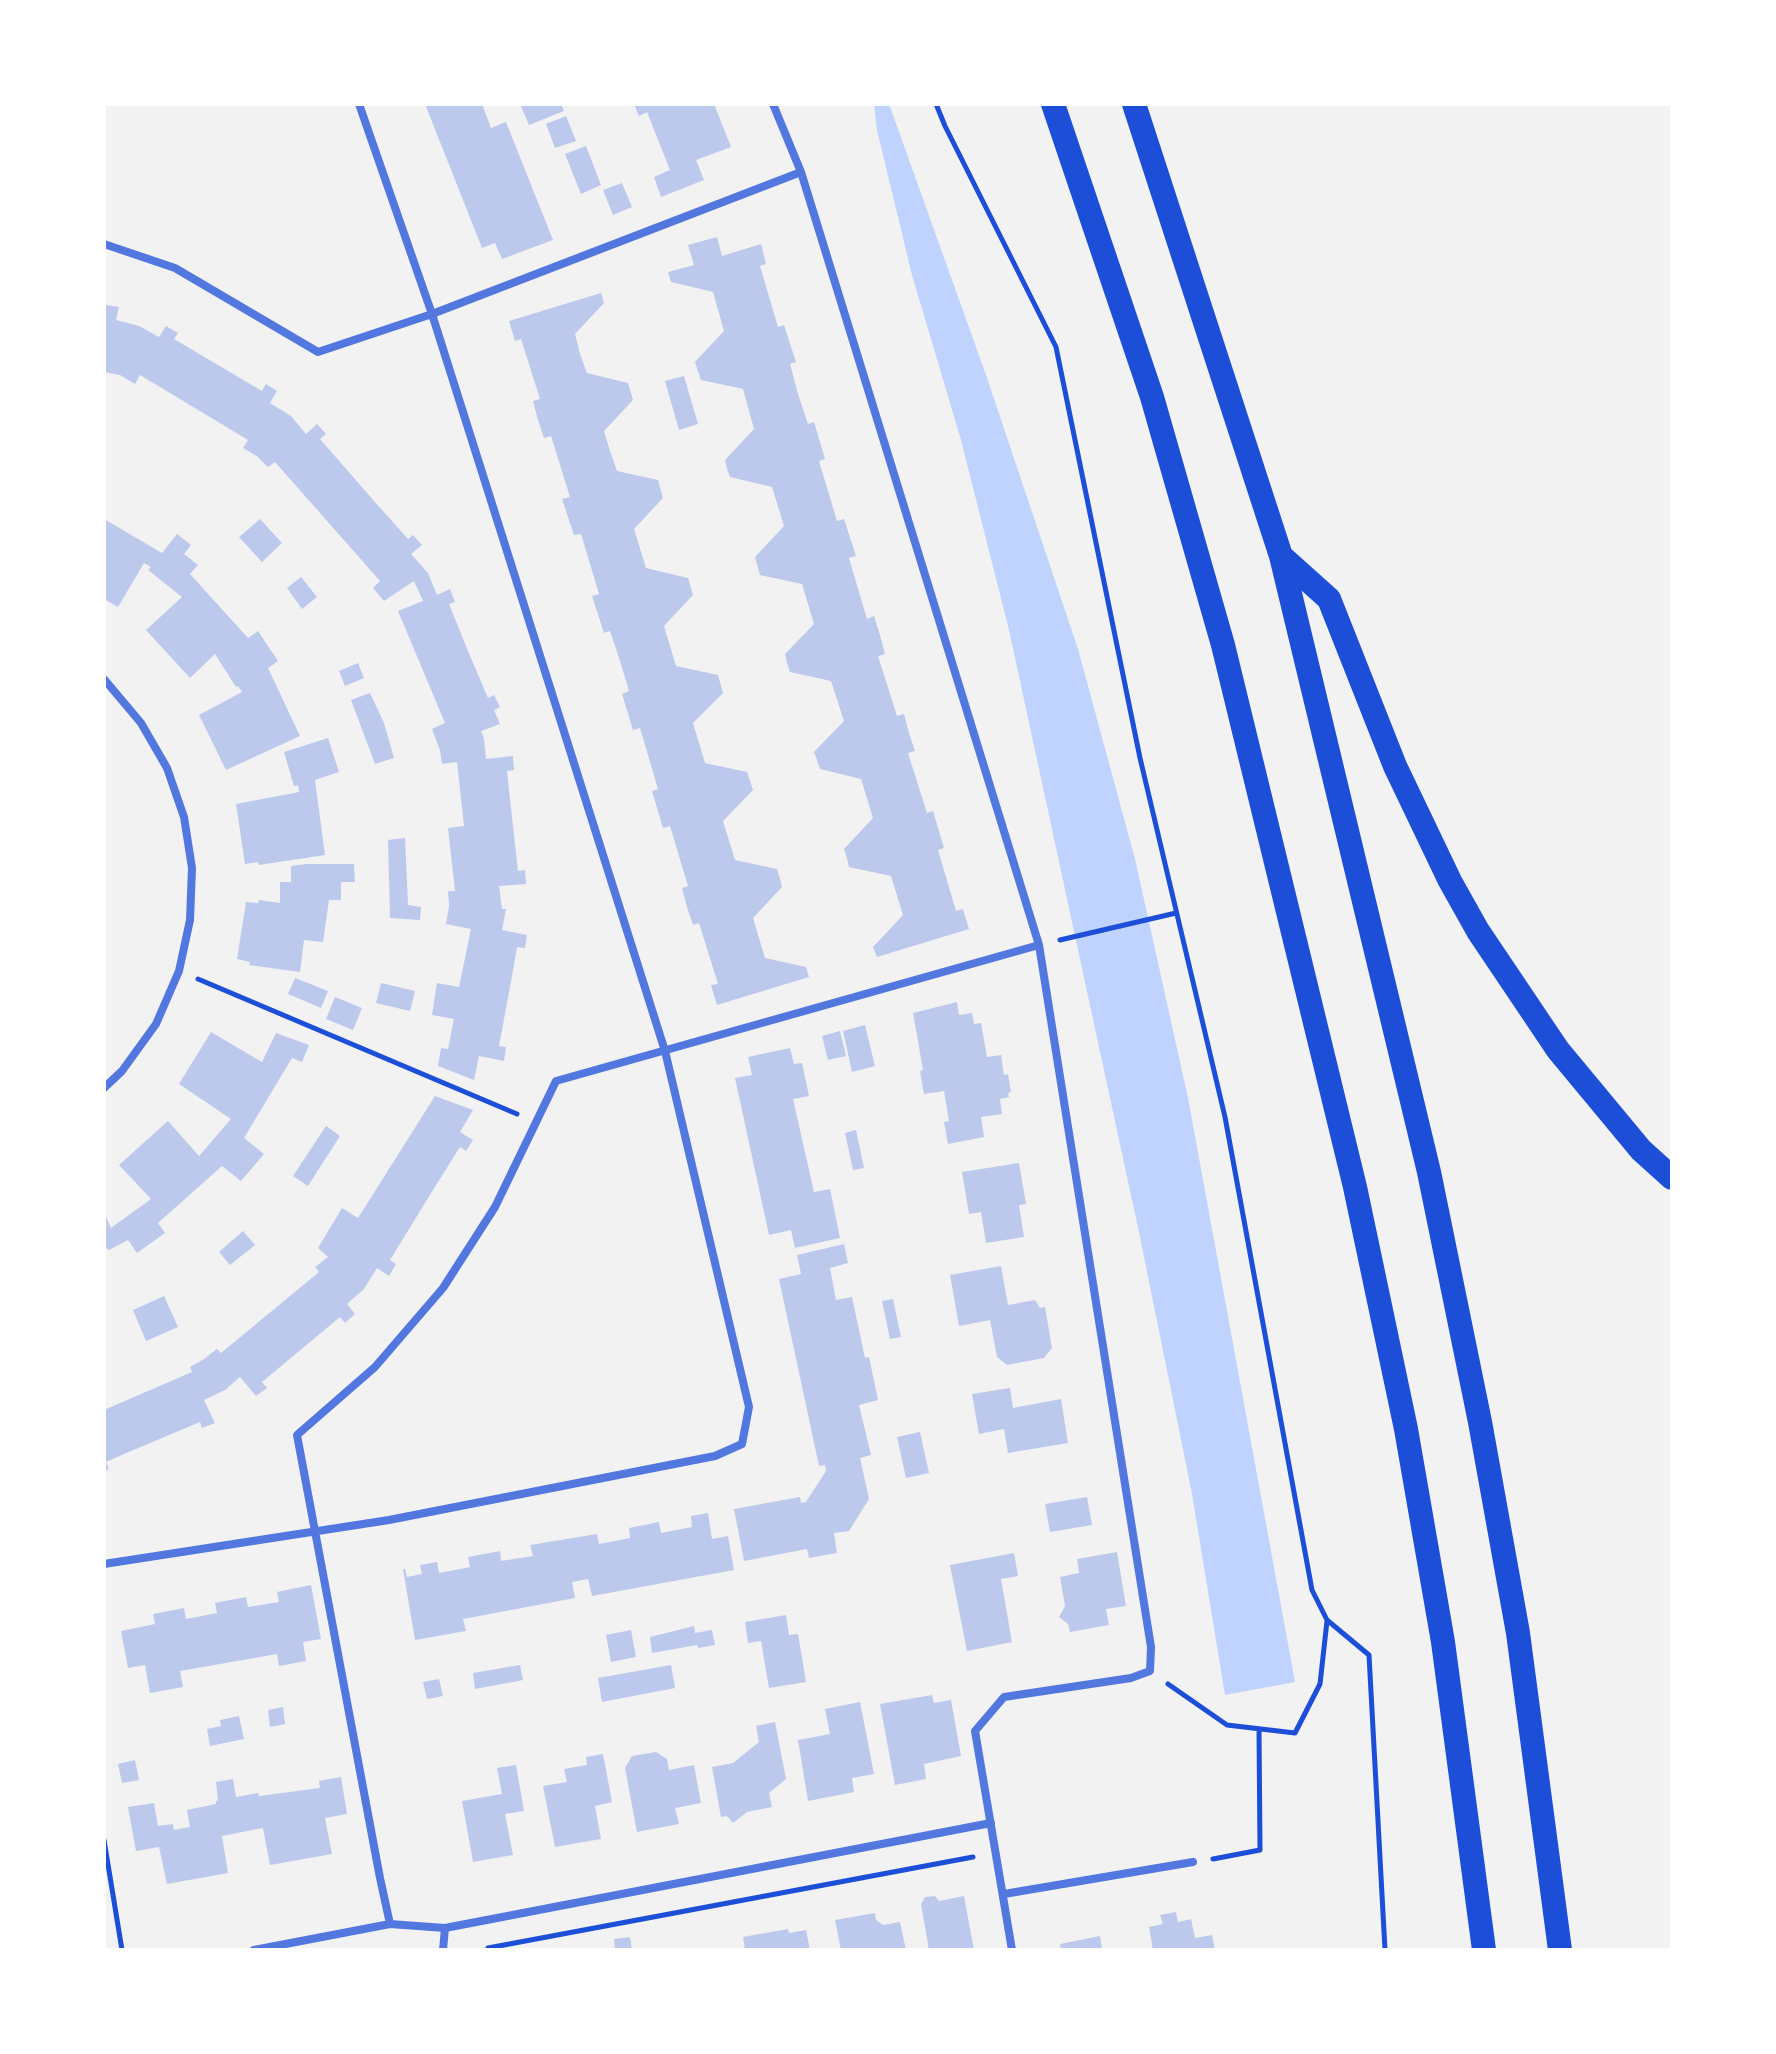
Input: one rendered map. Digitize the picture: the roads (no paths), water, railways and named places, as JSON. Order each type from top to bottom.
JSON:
[{"type":"highway","points":[[1053,104],[1152,397],[1223,645],[1355,1187],[1406,1429],[1443,1642],[1484,1950]]},
{"type":"highway","points":[[1134,104],[1281,556],[1429,1172],[1480,1422],[1518,1633],[1560,1950]]},
{"type":"highway","points":[[1281,556],[1329,599],[1395,766],[1450,881],[1478,931],[1558,1050],[1641,1150],[1672,1178]]},
{"type":"street","points":[[104,1564],[315,1532],[715,1456],[742,1444],[749,1407],[665,1051],[432,314],[359,104]]},
{"type":"street","points":[[773,104],[801,172],[1039,945],[1151,1647],[1150,1671],[1131,1678],[1004,1697],[975,1731],[1012,1950]]},
{"type":"street","points":[[104,244],[175,268],[318,352],[432,314],[801,172]]},
{"type":"street","points":[[104,679],[141,723],[167,768],[184,817],[192,868],[190,920],[179,971],[156,1024],[122,1071],[104,1088]]},
{"type":"street","points":[[390,1924],[297,1435],[375,1367],[443,1288],[495,1207],[556,1081],[1039,945]]},
{"type":"street","points":[[254,1950],[390,1924],[445,1928],[991,1823]]},
{"type":"street","points":[[1004,1894],[1193,1862]]},
{"type":"street","points":[[443,1950],[445,1928]]},
{"type":"water","points":[[874,104],[889,104],[985,372],[1078,649],[1135,859],[1188,1098],[1295,1682],[1225,1695],[1192,1494],[1140,1237],[1009,630],[961,440],[912,275],[877,130]]}]
